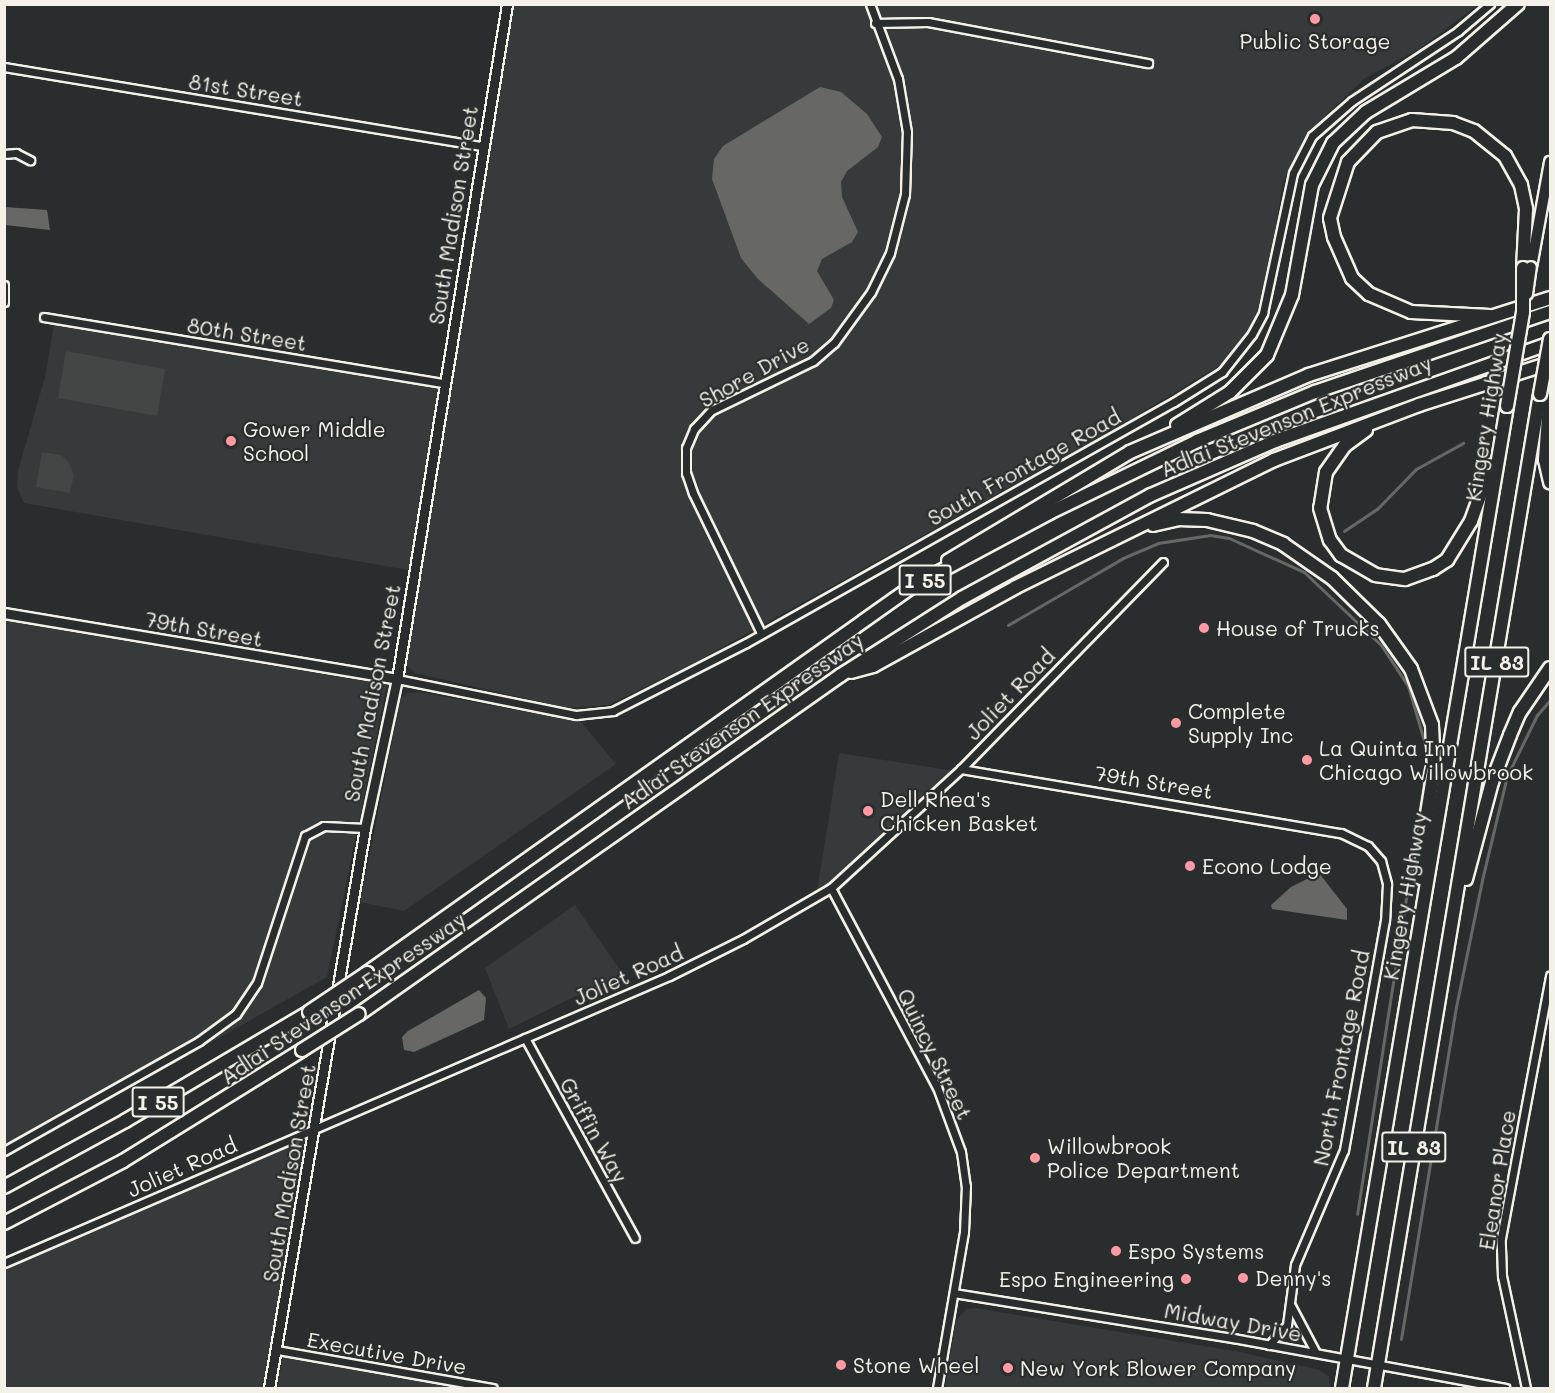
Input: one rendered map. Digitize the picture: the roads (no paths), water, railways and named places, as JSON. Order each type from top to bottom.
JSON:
[{"type":"highway","points":[[913,586],[969,544],[1230,392],[1267,355],[1292,295],[1312,185],[1332,142],[1366,112],[1456,58],[1518,4]]},
{"type":"highway","name":"Kingery Highway","points":[[1342,1389],[1524,312],[1527,268],[1526,209],[1521,185],[1504,156],[1474,130],[1453,123],[1412,120],[1377,132],[1348,162],[1330,218],[1334,237],[1352,278],[1368,294],[1410,312],[1494,316]]},
{"type":"highway","points":[[1130,452],[1309,375],[1551,298]]},
{"type":"highway","name":"Adlai Stevenson Expressway","points":[[4,1187],[125,1121],[309,1012],[913,586],[1049,513],[1197,441],[1315,392],[1551,312]]},
{"type":"highway","name":"Adlai Stevenson Expressway","points":[[4,1223],[123,1161],[359,1014],[841,675],[962,598],[1151,495],[1353,411],[1551,341]]},
{"type":"highway","name":"IL 83","points":[[1374,1389],[1451,928],[1547,391],[1551,341]]},
{"type":"highway","points":[[841,675],[873,666],[1016,587],[1274,460],[1419,405],[1551,363]]},
{"type":"highway","points":[[1547,391],[1545,460],[1551,482]]},
{"type":"highway","points":[[1419,405],[1362,432],[1345,445],[1326,472],[1320,508],[1330,540],[1341,555],[1375,575],[1405,579],[1433,569],[1447,560],[1482,495],[1505,421]]},
{"type":"highway","points":[[1132,531],[1178,519],[1207,520],[1253,531],[1283,544],[1332,578],[1379,624],[1396,647],[1421,689],[1432,725],[1434,770],[1423,839],[1420,923]]},
{"type":"highway","points":[[1451,928],[1492,782],[1510,735],[1526,702],[1551,668]]},
{"type":"main road","points":[[1527,268],[1551,162]]},
{"type":"street","name":"South Madison Street","points":[[269,1389],[365,828],[397,679],[481,146],[507,4]]},
{"type":"street","name":"Shore Drive","points":[[761,633],[693,493],[686,473],[686,448],[694,429],[712,410],[813,361],[828,348],[862,307],[882,272],[902,213],[908,153],[898,79],[875,23],[870,4]]},
{"type":"street","name":"South Frontage Road","points":[[397,679],[534,707],[594,715],[613,711],[658,692],[1222,372],[1240,353],[1263,313],[1293,173],[1312,136],[1352,101],[1458,31],[1490,4]]},
{"type":"street","points":[[875,23],[928,22],[1148,63]]},
{"type":"street","name":"81st Street","points":[[4,67],[481,146]]},
{"type":"street","points":[[4,154],[16,153],[30,160]]},
{"type":"street","points":[[4,285],[4,302]]},
{"type":"street","name":"80th Street","points":[[44,317],[444,383]]},
{"type":"street","name":"Joliet Road","points":[[4,1263],[704,960],[831,888],[961,770],[1163,562]]},
{"type":"street","name":"79th Street","points":[[4,613],[397,679]]},
{"type":"street","name":"79th Street","points":[[961,770],[1341,833]]},
{"type":"street","points":[[4,1151],[198,1041],[236,1014],[257,983],[305,836],[324,826],[365,828]]},
{"type":"street","name":"North Frontage Road","points":[[1269,1345],[1287,1324],[1295,1265],[1344,1150],[1385,920],[1387,884],[1381,861],[1368,846],[1341,833]]},
{"type":"street","name":"Quincy Street","points":[[831,888],[937,1087],[957,1135],[966,1202],[938,1389]]},
{"type":"street","name":"Eleanor Place","points":[[1526,1389],[1502,1276],[1501,1238],[1551,976]]},
{"type":"street","name":"Griffin Way","points":[[525,1038],[635,1238]]},
{"type":"street","name":"Midway Drive","points":[[954,1293],[1316,1353],[1505,1389]]},
{"type":"street","points":[[1290,1303],[1316,1353]]},
{"type":"street","name":"Executive Drive","points":[[276,1350],[493,1389]]},
{"type":"waterway","points":[[1344,531],[1377,509],[1416,469],[1463,443]]},
{"type":"waterway","points":[[1008,625],[1123,558],[1158,543],[1210,535],[1229,538],[1304,572],[1381,645],[1408,686],[1427,751],[1357,1214]]},
{"type":"waterway","points":[[1401,1339],[1456,1007],[1482,880],[1507,776],[1537,715],[1550,700]]},
{"type":"place","name":"Public Storage","points":[[1315,19]]},
{"type":"place","name":"Gower Middle School","points":[[231,441]]},
{"type":"place","name":"House of Trucks","points":[[1204,628]]},
{"type":"place","name":"Complete Supply Inc","points":[[1176,723]]},
{"type":"place","name":"La Quinta Inn Chicago Willowbrook","points":[[1307,760]]},
{"type":"place","name":"Dell Rhea's Chicken Basket","points":[[868,811]]},
{"type":"place","name":"Econo Lodge","points":[[1190,866]]},
{"type":"place","name":"Willowbrook Police Department","points":[[1035,1158]]},
{"type":"place","name":"Espo Systems","points":[[1116,1251]]},
{"type":"place","name":"Denny's","points":[[1243,1278]]},
{"type":"place","name":"Espo Engineering","points":[[1186,1279]]},
{"type":"place","name":"Stone Wheel","points":[[841,1365]]},
{"type":"place","name":"New York Blower Company","points":[[1008,1368]]}]
